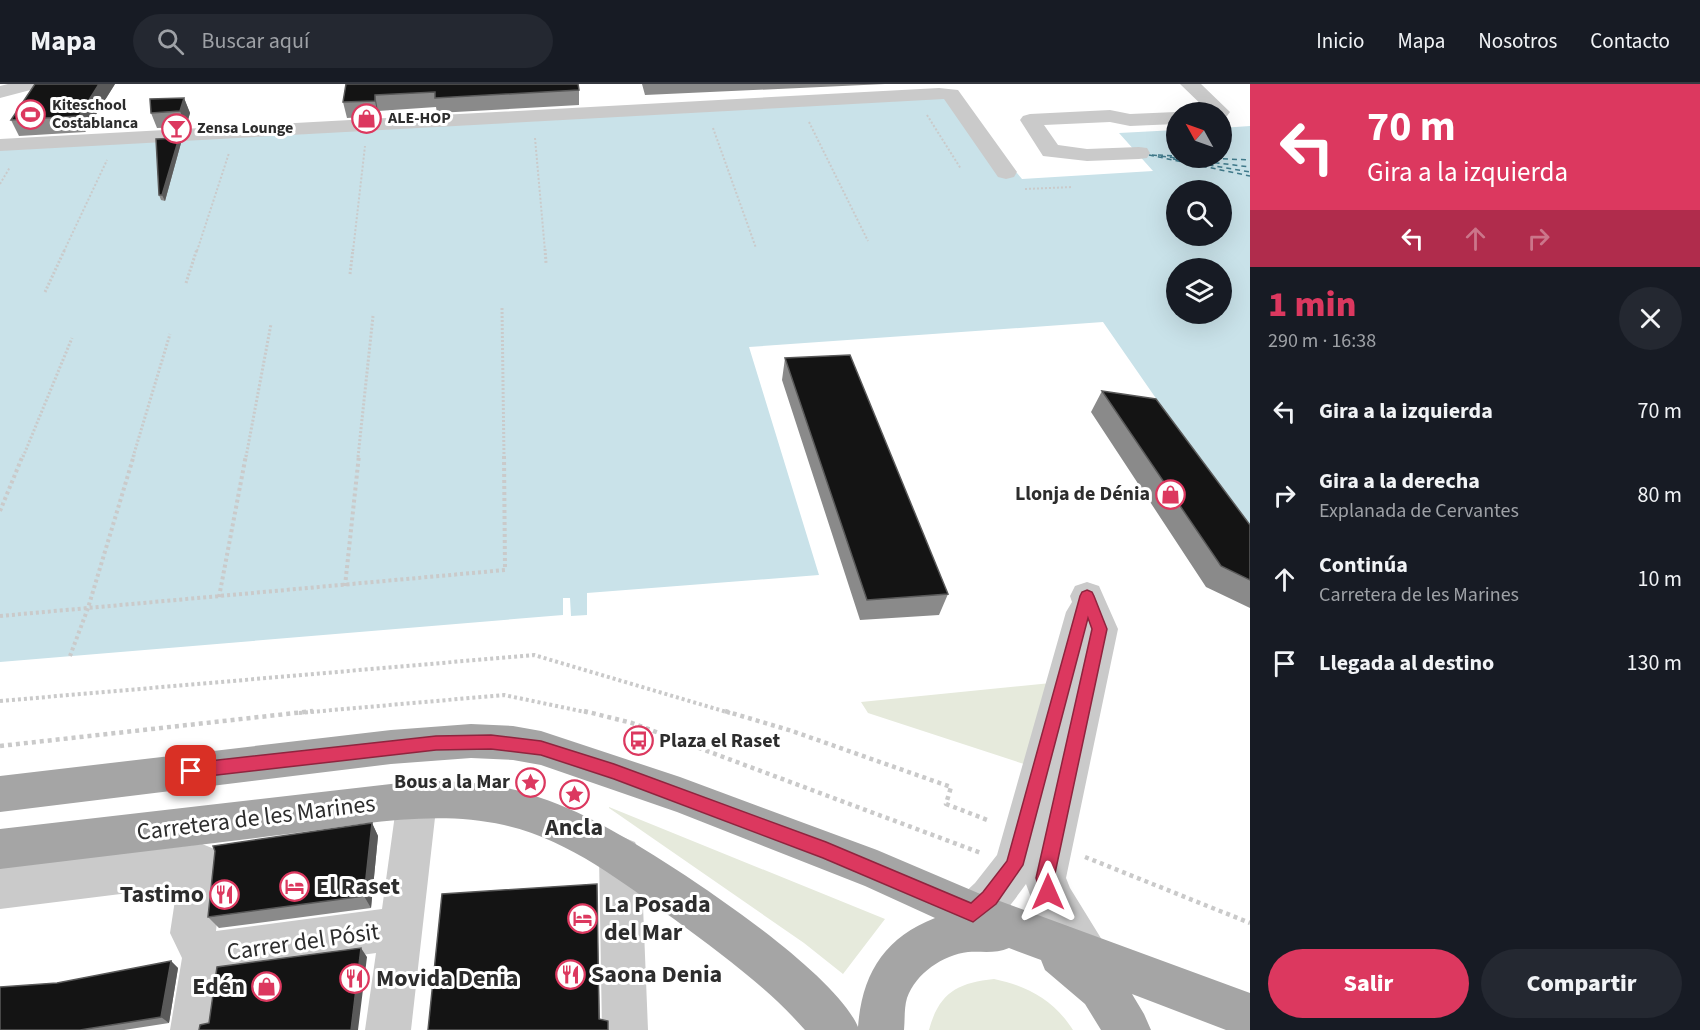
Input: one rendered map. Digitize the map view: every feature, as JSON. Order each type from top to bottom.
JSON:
[{"type":"main road","points":[[0,794],[391,747],[462,742],[513,743],[564,754],[816,847],[914,886],[964,922],[980,928],[1034,935],[1250,1016]]},
{"type":"main road","name":"Carretera de les Marines","points":[[0,849],[417,800],[467,801],[528,813],[574,830],[620,856],[773,965],[836,1030]]},
{"type":"main road","points":[[881,1030],[886,993],[902,965],[926,943],[964,922]]},
{"type":"main road","points":[[1034,935],[1069,960],[1101,988],[1127,1028]]},
{"type":"street","points":[[0,92],[31,84]]},
{"type":"street","points":[[1190,84],[1209,102]]},
{"type":"street","points":[[0,145],[945,94],[1006,172]]},
{"type":"street","points":[[1139,153],[1087,156],[1051,151],[1030,120],[1110,116],[1130,120],[1166,118]]},
{"type":"street","points":[[964,922],[990,898],[1015,865],[1087,596],[1100,629],[1045,878],[1052,899],[1087,955],[1127,1028]]},
{"type":"street","points":[[388,1030],[417,800]]},
{"type":"street","points":[[620,856],[625,1030]]},
{"type":"street","points":[[0,888],[202,864],[192,933],[205,955],[195,1025]]},
{"type":"street","name":"Carrer del Pósit","points":[[205,955],[401,928]]},
{"type":"path","points":[[923,109],[961,169]]},
{"type":"path","points":[[806,116],[868,241]]},
{"type":"path","points":[[710,121],[756,248]]},
{"type":"path","points":[[535,132],[546,262]]},
{"type":"path","points":[[350,274],[365,140]]},
{"type":"path","points":[[186,283],[231,147]]},
{"type":"path","points":[[45,292],[110,153]]},
{"type":"path","points":[[1006,172],[1018,189],[1072,187]]},
{"type":"path","points":[[0,616],[505,570],[502,308]]},
{"type":"path","points":[[345,586],[373,316]]},
{"type":"path","points":[[219,597],[271,324]]},
{"type":"path","points":[[70,656],[88,608],[170,334]]},
{"type":"path","points":[[0,510],[72,338]]},
{"type":"path","points":[[0,701],[534,655],[792,731],[951,787],[946,804],[1001,825]]},
{"type":"path","points":[[1075,854],[1250,923]]},
{"type":"shaded area","points":[[1051,683],[1030,766],[868,713],[861,702]]},
{"type":"shaded area","points":[[609,808],[885,919],[843,974],[804,943]]},
{"type":"shaded area","points":[[994,979],[1018,986],[1039,996],[1066,1019],[1073,1030],[929,1030],[938,1007],[951,992],[970,983]]},
{"type":"water","points":[[949,98],[1003,174],[1017,173],[1022,179],[1153,171],[1119,133],[1166,131],[1166,168],[1232,168],[1232,127],[1250,126],[1250,534],[1103,322],[749,347],[819,575],[587,593],[587,615],[571,616],[570,598],[563,598],[563,615],[0,662],[0,148]]},
{"type":"building","points":[[35,84],[99,84],[79,116],[11,120]]},
{"type":"building","points":[[346,84],[578,84],[579,90],[435,98],[435,92],[375,95],[375,101],[343,102]]},
{"type":"building","points":[[184,98],[180,111],[151,113],[150,99]]},
{"type":"building","points":[[179,138],[162,195],[159,195],[156,139]]},
{"type":"building","points":[[850,355],[948,594],[867,600],[785,358]]},
{"type":"building","points":[[1102,391],[1156,399],[1250,525],[1250,580],[1221,566]]},
{"type":"building","name":"El Raset","points":[[372,823],[364,896],[208,917],[215,851],[213,846]]},
{"type":"building","points":[[597,884],[599,1019],[608,1021],[608,1030],[428,1030],[442,894]]},
{"type":"building","points":[[361,948],[351,1030],[199,1030],[200,1025],[209,1023],[217,967]]},
{"type":"building","points":[[171,961],[161,1017],[80,1030],[0,1030],[0,987],[57,983]]},
{"type":"ferry route","points":[[1149,155],[1250,176]]},
{"type":"ferry route","points":[[1152,155],[1250,167]]},
{"type":"ferry route","points":[[1158,155],[1166,155]]},
{"type":"ferry route","points":[[1232,159],[1250,160]]},
{"type":"ferry route","points":[[1226,168],[1250,172]]},
{"type":"place","name":"Kiteschool Costablanca","points":[[31,114]]},
{"type":"place","name":"ALE-HOP","points":[[367,118]]},
{"type":"place","name":"Zensa Lounge","points":[[176,128]]},
{"type":"place","name":"Llonja de Dénia","points":[[1171,494]]},
{"type":"place","name":"Plaza el Raset","points":[[638,741]]},
{"type":"place","name":"Bous a la Mar","points":[[531,782]]},
{"type":"place","name":"Ancla","points":[[574,794]]},
{"type":"place","name":"El Raset","points":[[295,886]]},
{"type":"place","name":"Tastimo","points":[[225,894]]},
{"type":"place","name":"La Posada del Mar","points":[[583,918]]},
{"type":"place","name":"Saona Denia","points":[[570,974]]},
{"type":"place","name":"Movida Denia","points":[[355,978]]},
{"type":"place","name":"Edén","points":[[266,986]]},
{"type":"route","points":[[191,771],[436,743],[471,741],[513,743],[541,748],[614,771],[877,870],[973,913],[990,898],[1015,865],[1087,596],[1100,629],[1045,878],[1048,892]]}]
